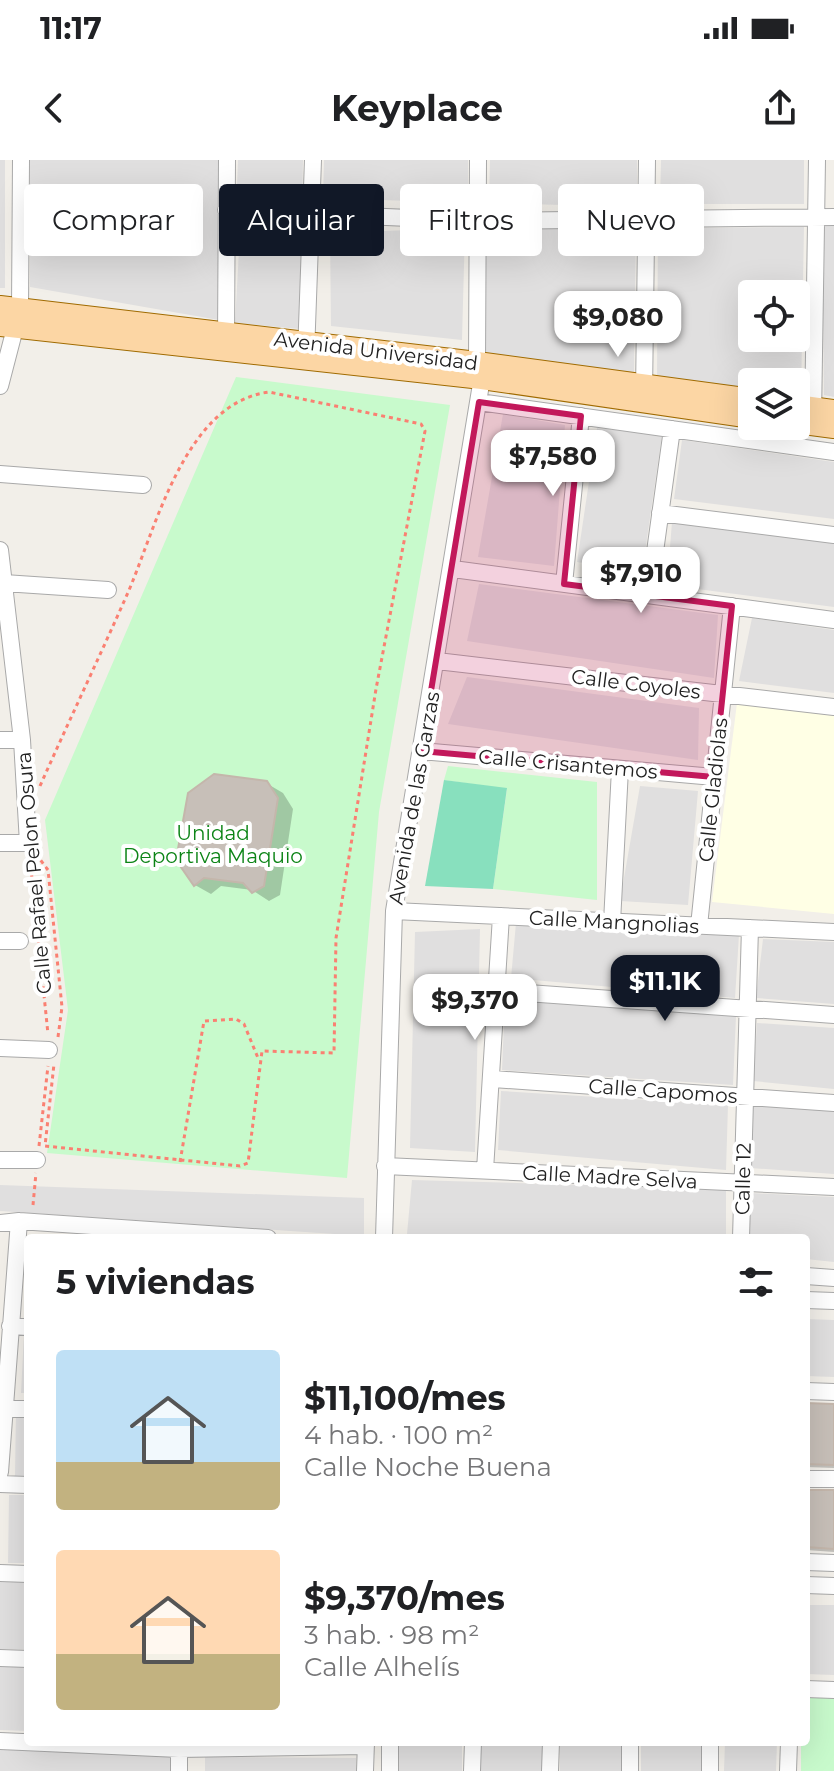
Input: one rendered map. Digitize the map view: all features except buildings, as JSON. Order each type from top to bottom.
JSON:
[{"type":"main road","name":"Avenida Universidad","points":[[9,317],[480,371],[644,395],[738,414]]},
{"type":"main road","name":"Avenida Universidad","points":[[644,395],[738,399]]},
{"type":"street","points":[[0,386],[9,317],[21,160]]},
{"type":"street","points":[[227,160],[227,184]]},
{"type":"street","points":[[311,184],[313,160]]},
{"type":"street","name":"Avenida de las Garzas","points":[[478,160],[478,184]]},
{"type":"street","points":[[647,160],[647,184]]},
{"type":"street","points":[[814,417],[817,160]]},
{"type":"street","points":[[704,218],[834,217]]},
{"type":"street","points":[[226,256],[226,341]]},
{"type":"street","points":[[306,352],[308,256]]},
{"type":"street","name":"Avenida de las Garzas","points":[[384,1234],[394,911],[479,402],[478,256]]},
{"type":"street","points":[[644,395],[646,256]]},
{"type":"street","points":[[479,402],[834,452]]},
{"type":"street","points":[[564,584],[581,416]]},
{"type":"street","points":[[649,595],[672,429]]},
{"type":"street","points":[[0,474],[143,485]]},
{"type":"street","points":[[660,513],[834,535]]},
{"type":"street","name":"Calle Rafael Pelon Osura","points":[[0,550],[6,642],[22,740],[28,843]]},
{"type":"street","points":[[453,569],[834,620]]},
{"type":"street","points":[[4,583],[108,590]]},
{"type":"street","name":"Calle Gladiolas","points":[[699,926],[732,606]]},
{"type":"street","name":"Calle Coyoles","points":[[437,661],[834,707]]},
{"type":"street","points":[[0,740],[22,740]]},
{"type":"street","name":"Calle Crisantemos","points":[[421,751],[714,777]]},
{"type":"street","points":[[612,922],[620,769]]},
{"type":"street","points":[[0,843],[28,843]]},
{"type":"street","name":"Calle Mangnolias","points":[[394,911],[834,932]]},
{"type":"street","points":[[485,1170],[499,991],[501,916]]},
{"type":"street","name":"Calle 12","points":[[741,1234],[750,928]]},
{"type":"street","points":[[0,941],[20,941]]},
{"type":"street","points":[[499,991],[834,1015]]},
{"type":"street","points":[[0,1048],[49,1050]]},
{"type":"street","name":"Calle Capomos","points":[[493,1079],[834,1103]]},
{"type":"street","points":[[0,1160],[37,1160]]},
{"type":"street","name":"Calle Madre Selva","points":[[385,1166],[834,1187]]},
{"type":"street","points":[[0,1223],[25,1221],[193,1234]]},
{"type":"street","points":[[0,1472],[10,1326],[25,1221]]},
{"type":"street","points":[[810,1276],[834,1278]]},
{"type":"street","points":[[810,1300],[834,1301]]},
{"type":"street","points":[[10,1326],[24,1327]]},
{"type":"street","points":[[810,1391],[834,1392]]},
{"type":"street","points":[[4,1409],[24,1409]]},
{"type":"street","points":[[810,1479],[834,1479]]},
{"type":"street","points":[[0,1484],[24,1485]]},
{"type":"street","points":[[810,1562],[834,1563]]},
{"type":"street","points":[[0,1573],[24,1574]]},
{"type":"street","points":[[810,1585],[834,1586]]},
{"type":"street","points":[[0,1658],[24,1659]]},
{"type":"street","points":[[810,1689],[834,1690]]},
{"type":"street","points":[[0,1741],[24,1742]]},
{"type":"street","points":[[179,1746],[179,1771]]},
{"type":"street","points":[[365,1771],[366,1746]]},
{"type":"street","points":[[390,1746],[390,1771]]},
{"type":"street","points":[[472,1771],[473,1746]]},
{"type":"street","points":[[550,1771],[551,1746]]},
{"type":"street","points":[[630,1746],[630,1771]]},
{"type":"street","points":[[710,1746],[710,1771]]},
{"type":"street","points":[[788,1771],[789,1746]]},
{"type":"path","points":[[28,843],[48,870],[62,1007],[45,1146],[180,1162],[248,1163],[258,1058],[262,1051],[334,1053],[336,1048],[336,938],[376,689],[425,431],[421,424],[269,392],[251,395],[210,425],[168,487],[128,593],[39,787]]},
{"type":"path","name":"Calle Rafael Pelon Osura","points":[[25,1221],[37,1160],[49,1050],[28,843]]},
{"type":"path","points":[[180,1162],[204,1021],[209,1018],[236,1019],[244,1024],[258,1058]]},
{"type":"highlighted area","points":[[479,402],[581,416],[564,584],[732,606],[714,777],[421,751]]},
{"type":"shaded area","points":[[0,160],[5,160],[5,288],[0,288]]},
{"type":"shaded area","points":[[30,160],[219,160],[219,320],[30,287],[30,256],[203,256],[203,184],[30,184]]},
{"type":"shaded area","points":[[238,160],[303,160],[303,184],[237,184]]},
{"type":"shaded area","points":[[324,160],[468,160],[468,184],[400,184],[400,201],[384,200],[384,184],[323,184]]},
{"type":"shaded area","points":[[490,160],[637,160],[637,184],[558,184],[558,205],[542,204],[542,184],[489,184]]},
{"type":"shaded area","points":[[661,160],[804,160],[804,204],[704,204],[704,184],[660,184]]},
{"type":"shaded area","points":[[822,226],[834,226],[834,397],[824,395]]},
{"type":"shaded area","points":[[542,227],[558,227],[558,256],[636,256],[634,374],[485,354],[485,256],[542,256]]},
{"type":"shaded area","points":[[804,227],[803,280],[738,280],[738,352],[802,352],[801,368],[738,368],[738,387],[657,378],[658,256],[704,256],[704,228]]},
{"type":"shaded area","points":[[400,230],[400,256],[464,256],[462,340],[331,326],[330,256],[384,256],[384,231]]},
{"type":"shaded area","points":[[239,256],[302,256],[300,329],[235,323]]},
{"type":"shaded area","points":[[503,414],[565,425],[554,566],[478,557]]},
{"type":"shaded area","points":[[597,428],[662,435],[642,573],[577,562]]},
{"type":"shaded area","points":[[682,440],[834,462],[834,519],[674,499]]},
{"type":"shaded area","points":[[672,522],[834,542],[834,607],[667,585]]},
{"type":"shaded area","points":[[479,584],[718,615],[714,678],[467,641]]},
{"type":"shaded area","points":[[752,618],[834,630],[834,693],[739,681]]},
{"type":"shaded area","points":[[467,677],[699,708],[698,760],[448,724]]},
{"type":"shaded area","points":[[737,703],[834,715],[834,914],[712,902]]},
{"type":"shaded area","points":[[640,786],[698,791],[688,905],[620,901]]},
{"type":"shaded area","points":[[516,923],[739,935],[735,998],[511,978]]},
{"type":"shaded area","points":[[480,929],[475,1152],[410,1148],[415,932]]},
{"type":"shaded area","points":[[763,939],[834,942],[834,1004],[756,998]]},
{"type":"shaded area","points":[[505,998],[736,1016],[733,1085],[502,1070]]},
{"type":"shaded area","points":[[757,1023],[834,1028],[834,1089],[753,1081]]},
{"type":"shaded area","points":[[501,1091],[728,1105],[726,1170],[498,1150]]},
{"type":"shaded area","points":[[750,1104],[834,1110],[834,1174],[750,1168]]},
{"type":"shaded area","points":[[412,1180],[726,1189],[726,1234],[407,1234]]},
{"type":"shaded area","points":[[0,1185],[364,1198],[364,1234],[335,1234],[0,1211]]},
{"type":"shaded area","points":[[751,1193],[834,1197],[834,1262],[810,1259],[810,1234],[749,1234]]},
{"type":"shaded area","points":[[810,1319],[834,1320],[834,1377],[810,1376]]},
{"type":"shaded area","points":[[24,1333],[24,1393],[21,1393]]},
{"type":"shaded area","points":[[16,1413],[24,1413],[24,1477],[15,1477]]},
{"type":"shaded area","points":[[9,1495],[24,1495],[24,1563],[8,1563]]},
{"type":"shaded area","points":[[0,1581],[24,1582],[24,1650],[0,1649]]},
{"type":"shaded area","points":[[810,1605],[834,1605],[834,1675],[810,1674]]},
{"type":"shaded area","points":[[0,1666],[24,1667],[24,1731],[0,1730]]},
{"type":"shaded area","points":[[0,1746],[174,1751],[173,1771],[0,1771]]},
{"type":"shaded area","points":[[396,1746],[462,1746],[462,1771],[395,1771]]},
{"type":"shaded area","points":[[481,1746],[546,1746],[545,1771],[480,1771]]},
{"type":"shaded area","points":[[560,1746],[624,1746],[624,1771],[560,1771]]},
{"type":"shaded area","points":[[641,1746],[703,1746],[702,1771],[641,1771]]},
{"type":"shaded area","points":[[725,1746],[777,1746],[776,1771],[724,1771]]},
{"type":"shaded area","points":[[205,1757],[356,1758],[356,1771],[205,1771]]},
{"type":"green space","name":"Unidad Deportiva Maquio","points":[[236,377],[450,405],[379,812],[347,1178],[47,1153],[68,1010],[45,820]]},
{"type":"green space","points":[[448,766],[597,782],[597,900],[493,889],[507,789],[444,780]]},
{"type":"green space","points":[[444,780],[507,788],[493,889],[425,886]]},
{"type":"green space","points":[[810,1698],[834,1698],[834,1771],[801,1771],[801,1746],[810,1746]]}]
